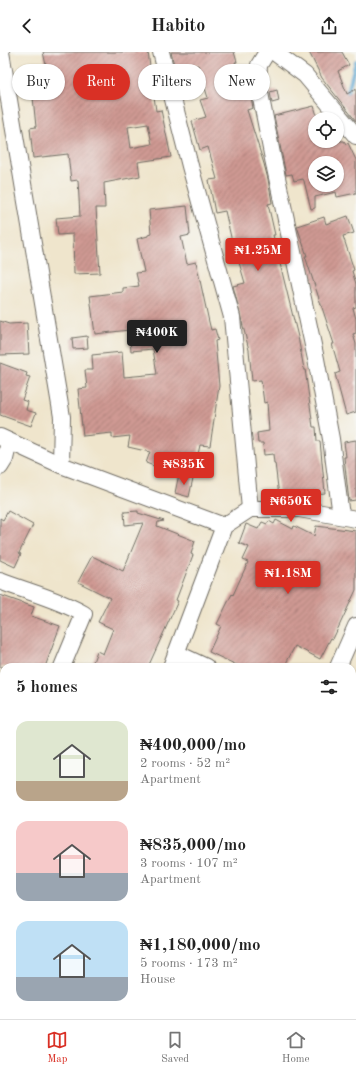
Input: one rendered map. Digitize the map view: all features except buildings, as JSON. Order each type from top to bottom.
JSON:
[{"type":"street","points":[[1,52],[62,417],[62,465]]},
{"type":"street","points":[[161,52],[190,166],[232,317],[250,509]]},
{"type":"street","points":[[188,663],[174,660],[224,526],[250,509],[299,509],[348,518],[258,83],[259,65],[267,52]]},
{"type":"street","points":[[274,52],[305,75],[355,133]]},
{"type":"street","points":[[296,52],[305,75]]},
{"type":"street","points":[[0,468],[5,459],[5,439],[62,465],[224,526]]},
{"type":"street","points":[[0,581],[70,606],[84,614],[64,663]]},
{"type":"street","points":[[340,663],[356,626]]},
{"type":"waterway","points":[[346,98],[356,61]]}]
